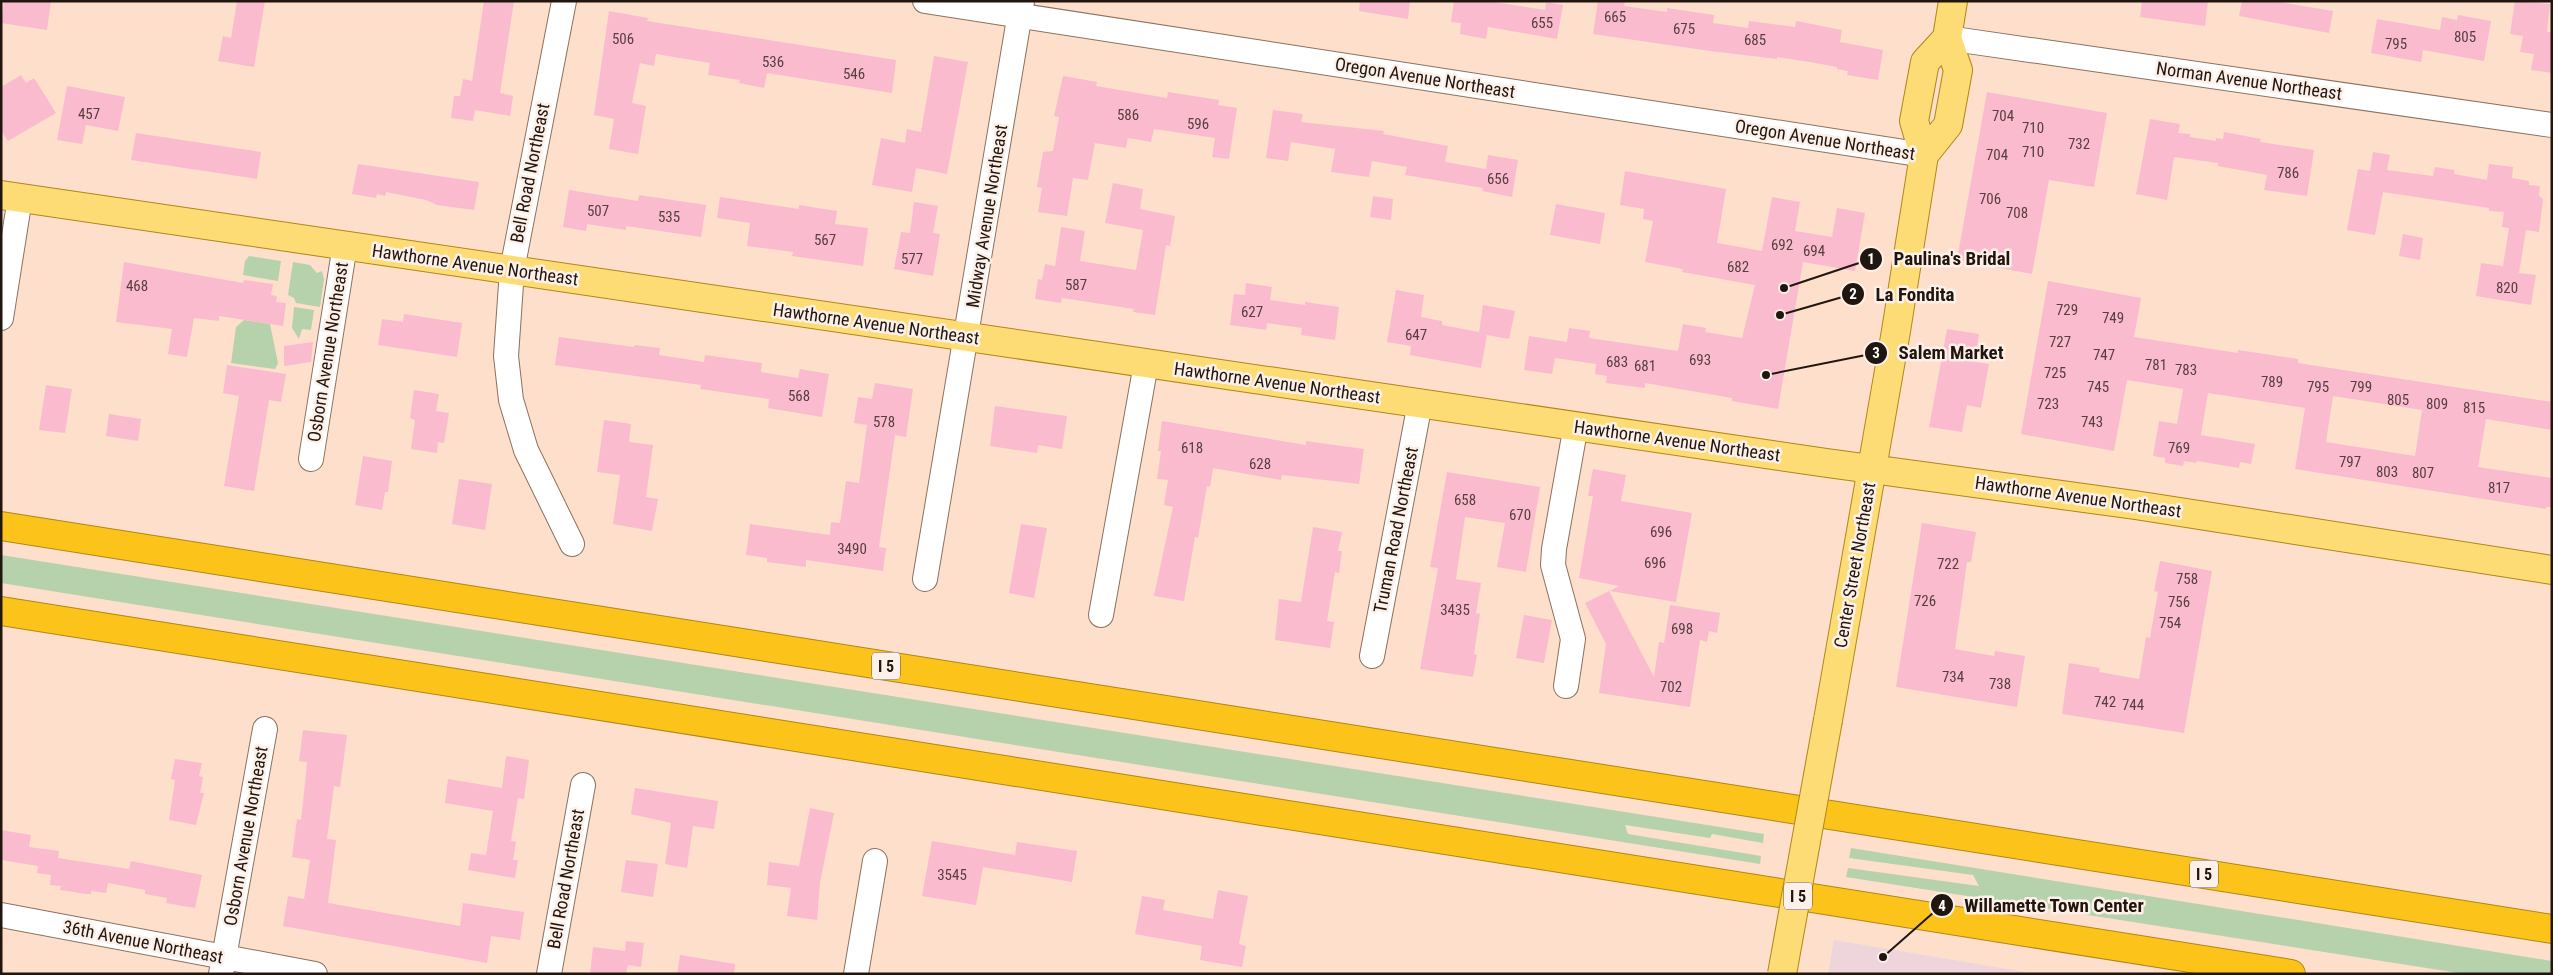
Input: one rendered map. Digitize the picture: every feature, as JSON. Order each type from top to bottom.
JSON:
[{"type":"highway","name":"I 5","points":[[1,526],[2552,929]]},
{"type":"highway","name":"I 5","points":[[1,612],[2291,974]]},
{"type":"main road","points":[[1947,38],[1953,1]]},
{"type":"main road","name":"Center Street Northeast","points":[[1782,974],[1872,468],[1924,155],[1914,121],[1925,62],[1947,38]]},
{"type":"main road","name":"Hawthorne Avenue Northeast","points":[[11,197],[966,338],[2135,505],[2552,570]]},
{"type":"street","name":"Bell Road Northeast","points":[[564,1],[512,270],[506,356],[512,400],[526,450],[572,544]]},
{"type":"street","name":"Oregon Avenue Northeast","points":[[925,1],[1021,8],[1924,155]]},
{"type":"street","name":"Midway Avenue Northeast","points":[[925,579],[1021,8]]},
{"type":"street","name":"Norman Avenue Northeast","points":[[1947,38],[2552,125]]},
{"type":"street","points":[[1,318],[11,197]]},
{"type":"street","name":"Osborn Avenue Northeast","points":[[311,459],[345,245]]},
{"type":"street","points":[[1101,615],[1146,364]]},
{"type":"street","name":"Truman Road Northeast","points":[[1372,656],[1420,403]]},
{"type":"street","points":[[1566,686],[1573,639],[1553,565],[1554,549],[1576,426]]},
{"type":"street","name":"Osborn Avenue Northeast","points":[[223,965],[265,728]]},
{"type":"street","name":"Bell Road Northeast","points":[[549,974],[583,785]]},
{"type":"street","points":[[856,974],[875,861]]},
{"type":"street","name":"36th Avenue Northeast","points":[[1,915],[223,965],[315,974]]},
{"type":"shaded area","points":[[1834,940],[2037,974],[1828,974]]},
{"type":"green space","points":[[249,256],[281,261],[278,281],[243,275],[245,261]]},
{"type":"green space","points":[[293,262],[310,265],[317,273],[322,271],[324,279],[320,307],[296,303],[294,298],[288,295]]},
{"type":"green space","points":[[294,307],[314,310],[311,330],[302,329],[299,339],[292,328]]},
{"type":"green space","points":[[244,320],[270,324],[278,363],[275,369],[231,363],[236,327]]},
{"type":"green space","points":[[1,555],[1764,834],[1763,843],[1712,834],[1710,838],[1625,825],[1628,834],[1761,856],[1760,864],[1,583]]},
{"type":"green space","points":[[1851,848],[2552,961],[2552,974],[2465,974],[1846,877],[1848,868],[1979,886],[1973,875],[1849,858]]},
{"type":"building","points":[[4,1],[51,1],[47,30],[1,23]]},
{"type":"building","points":[[237,1],[265,1],[254,67],[218,61],[223,36],[231,38]]},
{"type":"building","points":[[484,1],[514,1],[500,93],[513,96],[510,116],[475,110],[473,121],[451,118],[454,96],[460,96],[463,79],[472,81]]},
{"type":"building","points":[[1360,1],[1410,1],[1408,19],[1359,11]]},
{"type":"building","points":[[1454,1],[1487,1],[1545,10],[1546,2],[1563,5],[1557,39],[1488,27],[1486,39],[1460,34],[1461,23],[1451,22]]},
{"type":"building","points":[[1598,1],[1625,1],[1624,6],[1667,12],[1667,8],[1714,15],[1713,23],[1748,28],[1749,21],[1795,27],[1796,21],[1842,30],[1840,42],[1883,50],[1878,80],[1847,75],[1848,71],[1837,69],[1837,67],[1810,62],[1710,51],[1593,34]]},
{"type":"building","points":[[2142,1],[2208,1],[2205,26],[2140,17]]},
{"type":"building","points":[[2242,1],[2273,1],[2333,11],[2329,33],[2239,16]]},
{"type":"building","points":[[2515,1],[2550,4],[2547,32],[2552,32],[2552,73],[2531,70],[2534,54],[2520,52],[2523,36],[2510,34]]},
{"type":"building","points":[[609,11],[648,18],[647,21],[896,60],[892,93],[767,73],[764,88],[739,83],[740,80],[708,75],[710,63],[656,54],[654,66],[640,63],[632,103],[646,106],[638,154],[609,149],[614,119],[594,115]]},
{"type":"building","points":[[2458,15],[2491,21],[2484,61],[2423,50],[2421,62],[2371,53],[2377,19],[2440,30],[2442,17],[2457,20]]},
{"type":"building","points":[[934,56],[968,62],[947,174],[916,168],[912,192],[872,185],[881,138],[905,143],[907,129],[921,132]]},
{"type":"building","points":[[21,75],[26,83],[34,78],[56,113],[8,141],[1,130],[1,87]]},
{"type":"building","points":[[1063,76],[1097,82],[1096,86],[1167,98],[1168,92],[1219,100],[1218,105],[1237,108],[1229,159],[1212,157],[1215,138],[1154,129],[1151,142],[1128,138],[1126,148],[1095,143],[1088,180],[1073,178],[1067,216],[1038,212],[1042,188],[1037,187],[1043,152],[1053,151],[1059,117],[1054,116]]},
{"type":"building","points":[[67,86],[125,97],[118,131],[86,125],[82,144],[57,140]]},
{"type":"building","points":[[1987,92],[2107,113],[2094,187],[2049,180],[2032,274],[1957,260]]},
{"type":"building","points":[[1273,110],[1303,114],[1301,122],[1384,131],[1383,134],[1448,146],[1445,162],[1486,169],[1488,155],[1518,160],[1512,197],[1482,191],[1483,188],[1405,175],[1407,167],[1372,161],[1369,177],[1331,172],[1335,149],[1291,142],[1288,161],[1266,158]]},
{"type":"building","points":[[2150,119],[2180,124],[2178,133],[2190,134],[2190,137],[2216,141],[2216,138],[2223,139],[2224,132],[2261,139],[2260,142],[2314,150],[2307,196],[2264,190],[2267,175],[2218,166],[2218,163],[2174,157],[2167,200],[2136,194]]},
{"type":"building","points":[[136,133],[261,152],[257,179],[131,160]]},
{"type":"building","points":[[2373,152],[2390,155],[2387,170],[2433,176],[2435,167],[2454,170],[2454,174],[2487,180],[2489,164],[2513,167],[2512,178],[2529,181],[2529,185],[2540,186],[2539,196],[2543,199],[2539,232],[2526,230],[2519,273],[2536,275],[2531,305],[2476,296],[2481,263],[2503,266],[2509,228],[2502,227],[2504,212],[2489,211],[2489,208],[2383,192],[2375,235],[2347,230],[2358,169],[2370,171]]},
{"type":"building","points":[[358,164],[479,182],[474,210],[437,205],[426,200],[386,192],[385,196],[377,194],[376,198],[352,194]]},
{"type":"building","points":[[1625,171],[1726,189],[1717,243],[1762,251],[1772,197],[1800,202],[1795,231],[1832,237],[1837,208],[1865,213],[1855,271],[1803,262],[1778,409],[1732,401],[1732,398],[1645,383],[1645,388],[1606,383],[1607,376],[1595,374],[1596,364],[1555,358],[1552,374],[1524,370],[1529,336],[1567,342],[1569,328],[1590,331],[1589,338],[1678,351],[1683,324],[1706,328],[1705,332],[1742,338],[1755,285],[1682,272],[1683,269],[1645,262],[1653,221],[1643,219],[1644,209],[1620,205]]},
{"type":"building","points":[[1113,183],[1143,189],[1140,209],[1175,216],[1170,246],[1166,245],[1155,315],[1133,312],[1134,309],[1062,298],[1061,303],[1035,299],[1038,279],[1042,280],[1045,264],[1055,266],[1061,227],[1085,231],[1080,261],[1136,270],[1143,230],[1105,223]]},
{"type":"building","points":[[569,190],[638,201],[639,195],[706,205],[701,237],[626,226],[626,230],[587,224],[586,231],[563,227]]},
{"type":"building","points":[[1373,196],[1393,199],[1391,220],[1370,217]]},
{"type":"building","points":[[720,197],[799,209],[799,205],[837,211],[835,224],[868,228],[863,266],[792,256],[793,252],[747,246],[750,223],[717,218]]},
{"type":"building","points":[[914,202],[938,206],[933,233],[940,234],[933,276],[894,269],[901,232],[910,233]]},
{"type":"building","points":[[1556,204],[1605,213],[1600,244],[1550,235]]},
{"type":"building","points":[[2403,234],[2423,238],[2420,260],[2399,256]]},
{"type":"building","points":[[124,262],[243,283],[244,280],[273,284],[271,295],[277,296],[276,302],[286,303],[283,326],[219,316],[219,321],[194,318],[187,357],[168,354],[172,329],[116,322]]},
{"type":"building","points":[[2048,281],[2141,298],[2134,337],[2238,353],[2238,350],[2298,359],[2298,363],[2552,402],[2552,430],[2486,419],[2478,467],[2552,478],[2552,507],[2546,507],[2546,509],[2295,469],[2305,408],[2208,393],[2201,435],[2255,444],[2251,464],[2240,462],[2239,468],[2197,461],[2196,463],[2184,461],[2183,466],[2165,463],[2165,458],[2153,456],[2159,421],[2177,424],[2183,389],[2127,380],[2114,451],[2021,434]],"holes":[[[2333,396],[2422,410],[2415,456],[2326,442]]]},
{"type":"building","points":[[1246,283],[1272,287],[1270,300],[1305,305],[1305,302],[1339,307],[1335,340],[1301,335],[1302,328],[1267,323],[1266,330],[1230,325],[1234,294],[1245,295]]},
{"type":"building","points":[[1396,290],[1424,295],[1421,317],[1442,321],[1442,325],[1479,332],[1483,305],[1515,311],[1509,339],[1487,335],[1481,368],[1410,355],[1411,346],[1387,342]]},
{"type":"building","points":[[404,314],[462,323],[457,357],[378,345],[382,319],[403,322]]},
{"type":"building","points":[[1947,329],[1979,334],[1975,362],[1989,364],[1981,408],[1967,405],[1962,432],[1929,427]]},
{"type":"building","points":[[559,337],[634,347],[635,345],[660,348],[659,355],[704,362],[705,355],[762,363],[761,372],[798,378],[800,369],[829,374],[822,417],[768,408],[769,399],[700,389],[701,385],[555,365]]},
{"type":"building","points":[[313,342],[311,362],[284,366],[284,346]]},
{"type":"building","points":[[227,365],[286,374],[281,402],[269,400],[254,491],[224,486],[239,396],[223,393]]},
{"type":"building","points":[[875,383],[913,389],[906,437],[895,435],[879,547],[886,548],[883,571],[806,560],[806,567],[767,562],[767,558],[746,555],[750,524],[830,535],[831,522],[840,523],[846,481],[859,483],[867,425],[854,423],[858,397],[872,399]]},
{"type":"building","points":[[46,385],[72,389],[65,433],[39,430]]},
{"type":"building","points":[[414,390],[439,394],[436,411],[449,413],[444,443],[438,442],[437,453],[411,449],[415,420],[410,418]]},
{"type":"building","points":[[995,406],[1067,416],[1062,449],[1038,445],[1037,453],[990,446]]},
{"type":"building","points":[[109,414],[141,419],[138,441],[106,436]]},
{"type":"building","points":[[604,420],[631,424],[629,442],[653,445],[646,497],[658,499],[652,531],[613,524],[620,475],[597,472]]},
{"type":"building","points":[[1162,421],[1306,445],[1306,441],[1364,449],[1359,484],[1282,475],[1281,480],[1213,468],[1210,487],[1207,486],[1198,538],[1195,537],[1184,601],[1154,596],[1173,507],[1164,505],[1168,480],[1157,479],[1161,451],[1158,451]]},
{"type":"building","points":[[363,456],[392,461],[388,492],[385,492],[382,510],[355,505]]},
{"type":"building","points":[[1593,469],[1626,475],[1621,501],[1692,513],[1676,602],[1610,591],[1619,586],[1579,578],[1593,496],[1588,496]]},
{"type":"building","points":[[1447,472],[1540,487],[1526,572],[1497,567],[1505,523],[1465,517],[1456,579],[1481,583],[1476,613],[1480,614],[1474,654],[1477,655],[1473,677],[1420,669],[1438,568],[1430,567]]},
{"type":"building","points":[[459,479],[492,484],[485,530],[452,524]]},
{"type":"building","points":[[1922,523],[1976,532],[1971,562],[1967,562],[1955,649],[1994,656],[1995,651],[2025,656],[2017,707],[1896,687]]},
{"type":"building","points":[[1021,524],[1047,528],[1034,598],[1009,593]]},
{"type":"building","points":[[1313,527],[1342,532],[1338,551],[1342,551],[1339,573],[1335,572],[1327,621],[1334,622],[1330,648],[1275,640],[1279,599],[1301,602]]},
{"type":"building","points":[[2160,561],[2212,571],[2184,733],[2062,714],[2069,663],[2100,668],[2099,672],[2139,679],[2146,637],[2150,638],[2158,592],[2154,591]]},
{"type":"building","points":[[1609,591],[1654,677],[1659,642],[1664,643],[1670,605],[1720,613],[1717,633],[1709,631],[1707,642],[1700,640],[1690,707],[1599,693],[1606,644],[1585,603]]},
{"type":"building","points":[[1524,615],[1552,620],[1544,663],[1516,658]]},
{"type":"building","points":[[303,730],[347,735],[340,787],[334,786],[327,839],[336,840],[328,903],[460,926],[463,903],[524,912],[520,940],[491,936],[487,963],[283,926],[288,896],[304,899],[310,860],[292,857],[297,819],[301,820],[307,762],[299,761]]},
{"type":"building","points":[[506,756],[529,760],[524,799],[518,798],[511,841],[516,842],[513,860],[518,860],[515,878],[468,870],[471,853],[486,855],[493,811],[445,803],[448,779],[502,788]]},
{"type":"building","points":[[175,759],[202,763],[199,776],[203,777],[200,793],[204,793],[196,825],[169,820],[175,780],[171,779]]},
{"type":"building","points":[[635,788],[718,801],[714,829],[693,826],[687,868],[665,864],[671,823],[631,814]]},
{"type":"building","points":[[810,808],[834,813],[820,883],[817,920],[787,916],[791,888],[767,885],[769,862],[799,866]]},
{"type":"building","points":[[1,830],[31,835],[29,847],[59,851],[58,858],[129,869],[131,861],[202,875],[195,908],[166,903],[167,898],[145,894],[145,890],[108,883],[106,893],[91,891],[91,894],[86,894],[60,890],[61,886],[50,885],[51,875],[37,873],[38,866],[1,860]]},
{"type":"building","points":[[932,841],[1015,855],[1017,842],[1077,851],[1072,882],[983,867],[976,905],[922,896]]},
{"type":"building","points":[[626,860],[658,864],[653,897],[621,892]]},
{"type":"building","points":[[1218,890],[1248,896],[1239,944],[1246,946],[1242,967],[1200,960],[1202,946],[1135,934],[1142,896],[1165,900],[1163,910],[1213,919]]},
{"type":"building","points":[[626,941],[644,943],[641,967],[628,965],[626,974],[590,974],[593,947],[625,951]]},
{"type":"building","points":[[680,955],[735,964],[734,974],[677,974]]},
{"type":"place","name":"Paulina's Bridal","points":[[1784,288]]},
{"type":"place","name":"La Fondita","points":[[1780,315]]},
{"type":"place","name":"Salem Market","points":[[1766,375]]},
{"type":"place","name":"Willamette Town Center","points":[[1883,957]]}]
